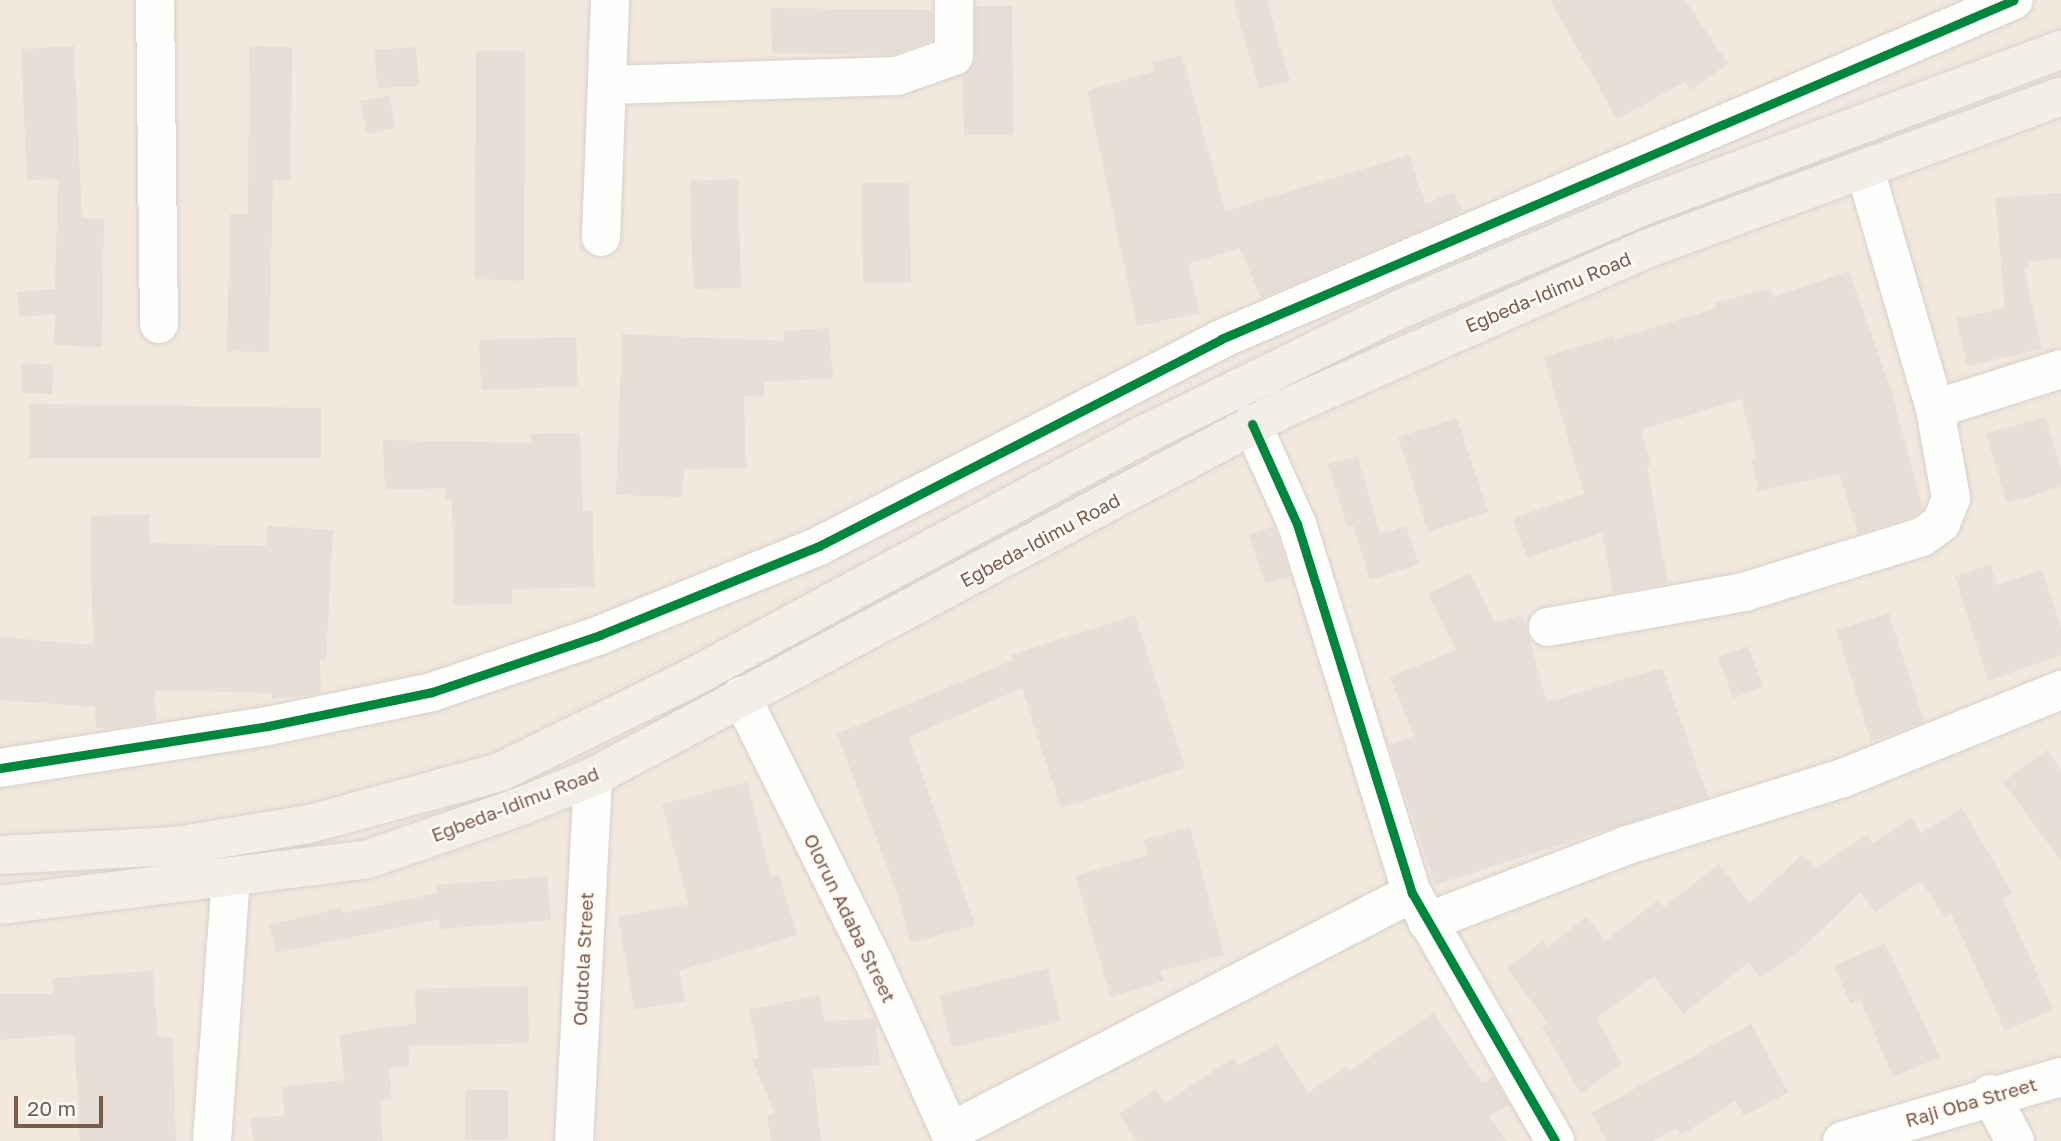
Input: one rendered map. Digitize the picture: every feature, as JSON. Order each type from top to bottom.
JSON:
[{"type":"main road","name":"Egbeda-Idimu Road","points":[[0,855],[176,846],[296,827],[500,772],[697,675],[1135,439],[1398,310],[1643,206],[2061,50]]},
{"type":"main road","name":"Egbeda-Idimu Road","points":[[0,905],[368,859],[593,777],[741,696],[1107,506],[1252,424],[1646,249],[2061,96]]},
{"type":"street","points":[[155,0],[159,324]]},
{"type":"street","points":[[601,237],[610,85],[610,0]]},
{"type":"street","points":[[610,85],[897,76],[954,56],[954,0]]},
{"type":"street","points":[[0,768],[268,726],[432,692],[600,635],[819,546],[1221,339],[2014,0]]},
{"type":"street","points":[[1548,627],[1744,592],[1922,537],[1941,523],[1951,498],[1935,409],[1865,169]]},
{"type":"street","points":[[1935,409],[2061,369]]},
{"type":"street","points":[[1252,424],[1297,524],[1420,908],[1555,1141]]},
{"type":"street","points":[[952,1137],[1420,908],[1843,778],[2058,694]]},
{"type":"street","name":"Olorun Adaba Street","points":[[741,696],[873,961],[952,1137]]},
{"type":"street","name":"Odutola Street","points":[[574,1141],[593,777]]},
{"type":"street","points":[[212,1141],[231,877]]},
{"type":"street","name":"Raji Oba Street","points":[[1842,1141],[1990,1094],[2061,1077]]},
{"type":"street","points":[[1990,1094],[2015,1141]]},
{"type":"shaded area","points":[[0,0],[2061,0],[2061,1141],[0,1141]]},
{"type":"building","points":[[1233,0],[1267,0],[1290,81],[1259,89]]},
{"type":"building","points":[[1550,0],[1685,0],[1728,64],[1690,90],[1685,82],[1617,119]]},
{"type":"building","points":[[976,6],[1012,6],[1013,135],[964,135],[963,76],[976,57]]},
{"type":"building","points":[[771,8],[932,10],[932,40],[893,54],[772,53]]},
{"type":"building","points":[[74,46],[82,218],[104,219],[102,347],[54,345],[55,314],[19,317],[17,292],[55,289],[58,179],[27,180],[21,49]]},
{"type":"building","points":[[249,46],[292,47],[291,180],[273,180],[269,352],[227,351],[230,214],[248,214]]},
{"type":"building","points":[[416,47],[419,86],[377,88],[375,50]]},
{"type":"building","points":[[476,51],[525,51],[524,281],[475,279]]},
{"type":"building","points":[[1182,55],[1225,211],[1409,155],[1425,204],[1454,192],[1463,212],[1261,298],[1240,248],[1188,264],[1200,313],[1137,326],[1087,91],[1154,71],[1152,63]]},
{"type":"building","points":[[389,95],[396,128],[367,134],[360,101]]},
{"type":"building","points":[[738,179],[741,288],[693,289],[690,181]]},
{"type":"building","points":[[861,183],[909,183],[911,282],[863,283]]},
{"type":"building","points":[[2061,193],[2061,258],[2029,262],[2030,267],[2024,268],[2042,349],[1967,366],[1956,319],[2005,308],[1995,198]]},
{"type":"building","points":[[1849,271],[1893,396],[1923,509],[1912,517],[1858,534],[1839,474],[1758,491],[1751,458],[1756,457],[1741,399],[1641,430],[1651,465],[1647,466],[1668,583],[1613,593],[1602,533],[1527,558],[1513,518],[1584,494],[1544,357],[1613,336],[1614,340],[1716,308],[1715,303],[1771,288],[1773,297]]},
{"type":"building","points":[[829,328],[833,378],[764,382],[764,397],[744,396],[746,468],[684,469],[683,497],[616,495],[622,334],[784,341],[784,331]]},
{"type":"building","points":[[576,337],[578,386],[481,390],[479,340]]},
{"type":"building","points":[[22,363],[53,365],[52,394],[22,393]]},
{"type":"building","points":[[30,404],[321,408],[321,458],[29,458]]},
{"type":"building","points":[[2045,417],[2061,469],[2061,487],[2007,503],[1986,434]]},
{"type":"building","points":[[1457,418],[1488,512],[1428,532],[1398,437]]},
{"type":"building","points":[[580,433],[583,511],[593,511],[594,587],[512,589],[512,604],[454,605],[452,499],[446,499],[446,488],[385,490],[383,440],[531,443],[530,434]]},
{"type":"building","points":[[1358,456],[1380,534],[1406,526],[1419,564],[1370,580],[1353,525],[1347,527],[1328,464]]},
{"type":"building","points":[[149,514],[150,543],[266,546],[268,526],[333,530],[326,661],[320,661],[321,693],[272,699],[272,693],[155,690],[156,721],[113,728],[96,728],[95,707],[0,700],[0,637],[93,645],[90,516]]},
{"type":"building","points":[[1274,526],[1290,576],[1266,584],[1249,535]]},
{"type":"building","points":[[1991,565],[1997,585],[2042,570],[2061,627],[2061,655],[1988,681],[1955,576]]},
{"type":"building","points":[[1470,573],[1495,623],[1522,615],[1547,702],[1662,668],[1708,797],[1435,885],[1389,745],[1414,736],[1390,677],[1456,650],[1428,594]]},
{"type":"building","points":[[1889,613],[1924,722],[1871,741],[1836,630]]},
{"type":"building","points":[[1135,615],[1185,768],[1061,808],[1022,688],[909,737],[975,925],[911,943],[896,890],[837,734],[1013,660],[1011,655]]},
{"type":"building","points":[[1748,646],[1763,687],[1733,698],[1718,657]]},
{"type":"building","points":[[2047,750],[2061,770],[2061,861],[2003,782]]},
{"type":"building","points":[[747,782],[771,877],[779,874],[797,935],[679,971],[685,1001],[634,1010],[618,916],[688,904],[662,804]]},
{"type":"building","points":[[1962,808],[2012,893],[2003,899],[2053,1009],[2005,1031],[1951,913],[1945,917],[1921,881],[1875,912],[1861,892],[1794,956],[1759,978],[1749,962],[1683,1014],[1654,976],[1597,1018],[1621,1063],[1581,1094],[1542,1027],[1548,1024],[1507,968],[1543,941],[1547,947],[1587,917],[1605,941],[1658,900],[1664,907],[1719,864],[1749,904],[1803,854],[1816,868],[1867,835],[1873,843],[1911,818],[1921,833]]},
{"type":"building","points":[[1190,827],[1224,955],[1161,971],[1164,981],[1111,997],[1075,876],[1148,855],[1144,840]]},
{"type":"building","points":[[547,877],[551,920],[440,929],[439,919],[276,953],[269,925],[341,908],[343,913],[437,893],[437,885]]},
{"type":"building","points":[[1885,943],[1940,1057],[1893,1077],[1860,999],[1851,1004],[1834,966]]},
{"type":"building","points":[[1048,968],[1061,1021],[952,1048],[939,995]]},
{"type":"building","points":[[153,971],[158,1038],[173,1037],[176,1141],[80,1141],[74,1034],[0,1040],[0,994],[53,994],[52,978]]},
{"type":"building","points":[[528,986],[529,1043],[408,1046],[410,1065],[389,1068],[392,1099],[380,1100],[383,1141],[253,1141],[251,1118],[285,1116],[282,1087],[345,1080],[339,1034],[416,1023],[415,989]]},
{"type":"building","points":[[819,995],[825,1021],[875,1019],[880,1065],[813,1069],[821,1141],[771,1141],[767,1115],[775,1114],[752,1059],[759,1057],[749,1010]]},
{"type":"building","points":[[1433,1013],[1482,1083],[1493,1077],[1507,1101],[1509,1105],[1489,1116],[1506,1141],[1137,1141],[1119,1114],[1156,1089],[1165,1103],[1233,1058],[1239,1066],[1277,1043],[1308,1093],[1346,1067],[1350,1071]]},
{"type":"building","points":[[1751,1024],[1788,1092],[1744,1116],[1735,1101],[1681,1135],[1676,1128],[1653,1141],[1607,1141],[1591,1113]]},
{"type":"building","points":[[465,1090],[508,1090],[508,1140],[465,1140]]},
{"type":"cycle path","points":[[0,768],[268,726],[432,692],[600,635],[819,546],[1221,339],[2014,0]]},
{"type":"cycle path","points":[[1252,424],[1297,524],[1412,893],[1555,1141]]}]
